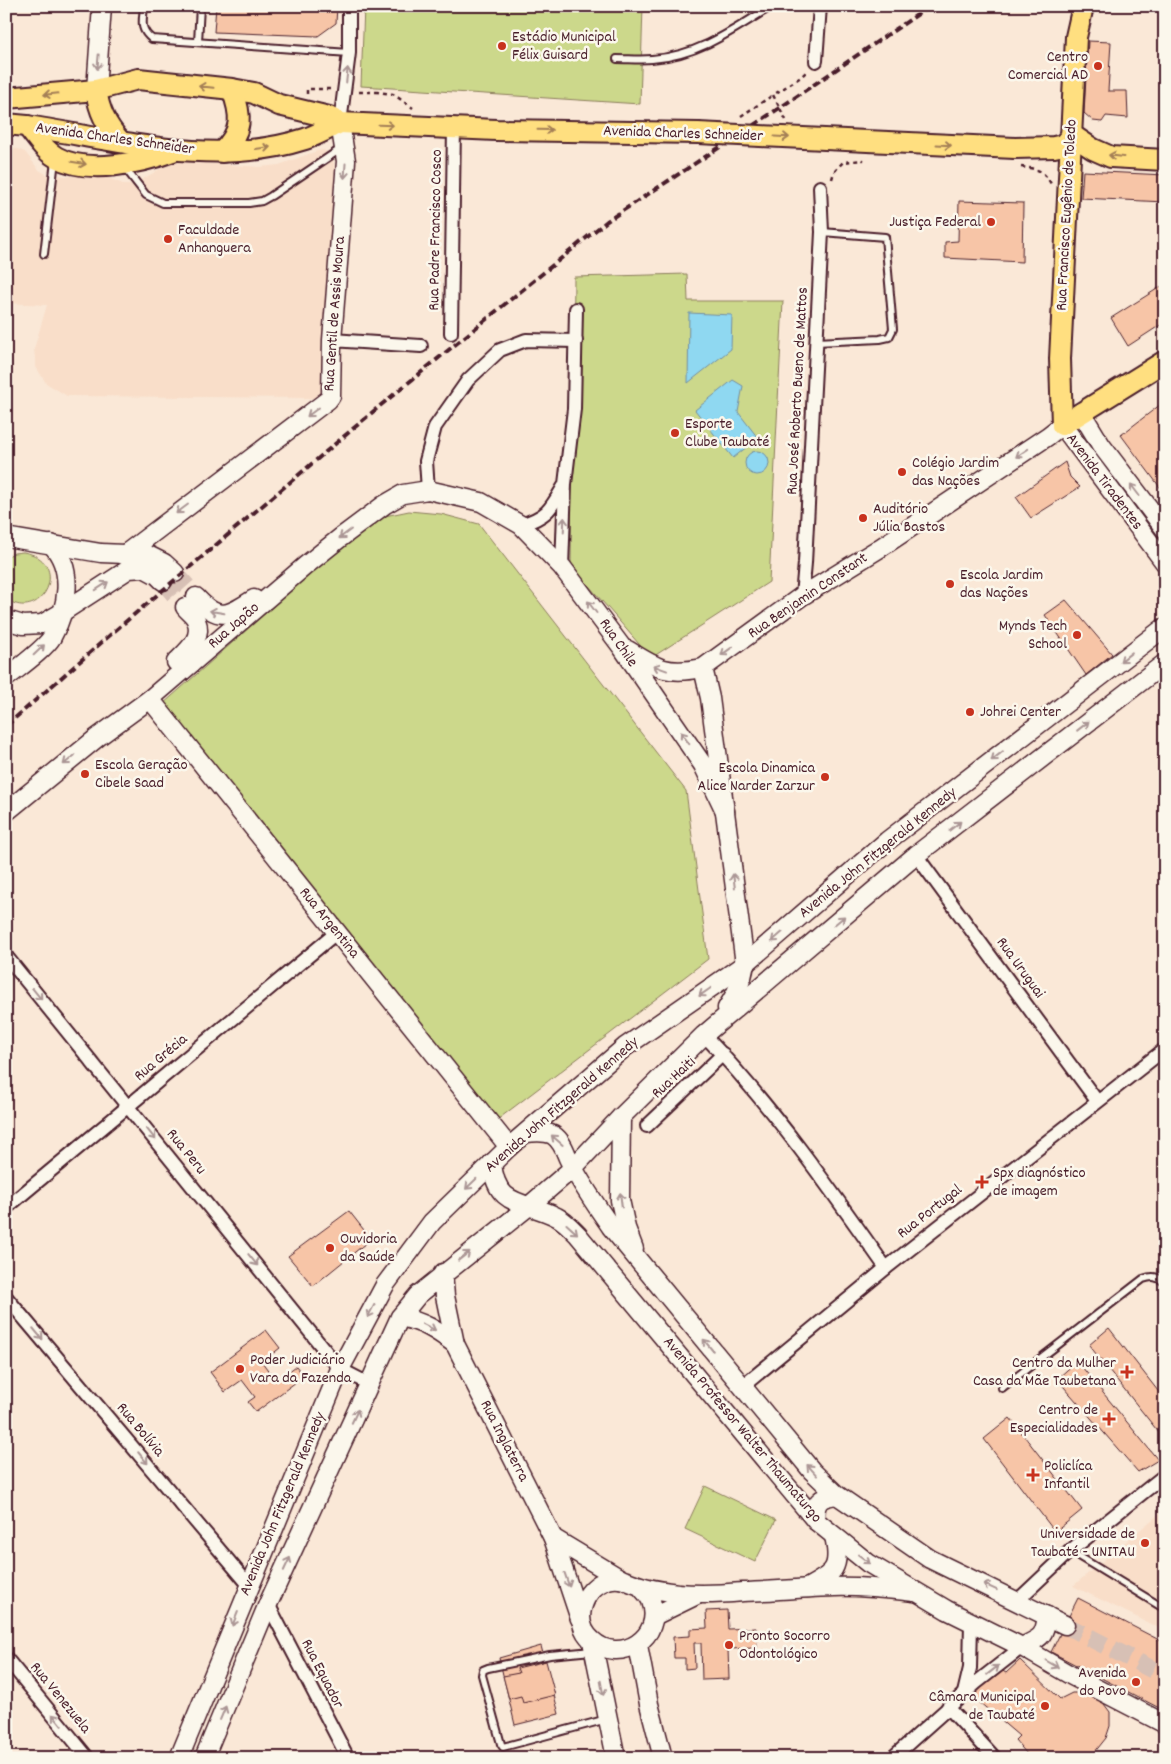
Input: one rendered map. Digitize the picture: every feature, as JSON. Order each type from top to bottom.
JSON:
[{"type":"main road","points":[[102,6],[96,90],[98,105],[103,118],[120,141]]},
{"type":"main road","name":"Rua Francisco Eugênio de Toledo","points":[[1062,425],[1060,359],[1068,186],[1076,37],[1083,6]]},
{"type":"main road","name":"Avenida Charles Schneider","points":[[6,98],[96,90],[138,79],[254,93],[279,105],[329,118],[340,123],[496,130],[739,135],[1018,154],[1050,158],[1061,166],[1068,186]]},
{"type":"main road","points":[[222,152],[231,143],[238,131],[240,115],[232,89]]},
{"type":"main road","name":"Avenida Charles Schneider","points":[[6,124],[175,150],[222,152],[281,145],[307,138],[340,123]]},
{"type":"main road","name":"Rua Gentil de Assis Moura","points":[[124,555],[328,400],[332,388],[332,340],[346,161],[340,123]]},
{"type":"main road","points":[[27,126],[42,145],[56,157],[74,163],[123,165],[150,160],[175,150]]},
{"type":"main road","points":[[1072,134],[1093,149],[1111,157],[1165,160]]},
{"type":"main road","name":"Avenida Charles Schneider","points":[[1018,154],[1063,145],[1072,134]]},
{"type":"main road","name":"Rua Benjamin Constant","points":[[621,646],[663,670],[685,672],[703,668],[802,596],[880,548],[1081,412],[1165,360]]},
{"type":"main road","points":[[1061,397],[1081,412]]},
{"type":"main road","name":"Avenida Tiradentes","points":[[1081,412],[1101,445],[1165,529]]},
{"type":"main road","name":"Avenida Tiradentes","points":[[1062,425],[1165,563]]},
{"type":"main road","name":"Rua Japão","points":[[6,812],[98,737],[150,699],[305,566],[384,505],[403,494],[428,490],[481,502]]},
{"type":"main road","name":"Rua Chile","points":[[481,502],[521,525],[562,567],[621,646],[703,765],[725,811]]},
{"type":"main road","points":[[6,620],[23,624],[42,624],[129,568],[144,568],[169,577],[164,563],[148,555],[124,555],[51,544],[10,541]]},
{"type":"main road","points":[[6,678],[51,638],[61,613],[66,598],[66,574],[59,553],[51,544]]},
{"type":"main road","points":[[98,737],[193,646],[198,634],[191,602],[222,614],[238,609],[305,566]]},
{"type":"main road","name":"Avenida John Fitzgerald Kennedy","points":[[179,1758],[340,1369],[391,1277],[432,1222],[509,1147],[625,1048],[745,964],[887,841],[1165,627]]},
{"type":"main road","name":"Avenida John Fitzgerald Kennedy","points":[[204,1758],[268,1604],[400,1317],[418,1294],[529,1206],[573,1168],[620,1117],[711,1029],[916,856],[1165,663]]},
{"type":"main road","name":"Rua Chile","points":[[703,668],[710,698],[745,964]]},
{"type":"main road","name":"Rua Argentina","points":[[150,699],[509,1147]]},
{"type":"main road","points":[[711,1029],[738,990],[745,964]]},
{"type":"main road","points":[[620,1117],[620,1200],[626,1228],[639,1263]]},
{"type":"main road","points":[[526,1133],[540,1132],[554,1136],[563,1145],[573,1168]]},
{"type":"main road","points":[[492,1163],[498,1188],[510,1199],[529,1206]]},
{"type":"main road","name":"Avenida Professor Walter Thaumaturgo","points":[[573,1168],[611,1228],[639,1263],[812,1471],[837,1495],[930,1559],[1018,1600],[1065,1625]]},
{"type":"main road","name":"Avenida Professor Walter Thaumaturgo","points":[[529,1206],[558,1217],[578,1235],[816,1521],[834,1536],[868,1563],[971,1623],[1165,1724]]},
{"type":"main road","points":[[443,1273],[455,1344]]},
{"type":"main road","points":[[400,1317],[419,1321],[434,1328],[455,1344]]},
{"type":"main road","name":"Rua Inglaterra","points":[[455,1344],[553,1538],[582,1622]]},
{"type":"main road","points":[[816,1521],[815,1510],[819,1500],[827,1496],[837,1495]]},
{"type":"main road","points":[[806,1589],[823,1579],[834,1568],[838,1555],[834,1536]]},
{"type":"main road","points":[[553,1538],[622,1579],[640,1586],[698,1595],[806,1589],[870,1588],[918,1592]]},
{"type":"main road","points":[[616,1758],[593,1646],[582,1622],[583,1603],[588,1592],[608,1580],[622,1579]]},
{"type":"main road","points":[[593,1646],[614,1651],[627,1650],[638,1645],[644,1639],[651,1628],[654,1616],[649,1596],[640,1586]]},
{"type":"main road","points":[[654,1616],[698,1595]]},
{"type":"main road","points":[[1022,1648],[1044,1633],[1047,1616]]},
{"type":"main road","points":[[638,1645],[648,1704],[663,1758]]},
{"type":"street","points":[[340,123],[349,53],[349,6]]},
{"type":"street","points":[[816,61],[820,6]]},
{"type":"street","name":"Rua Padre Francisco Cosco","points":[[451,333],[454,127]]},
{"type":"street","name":"Rua José Roberto Bueno de Mattos","points":[[802,596],[822,232],[820,186]]},
{"type":"street","points":[[562,567],[565,484],[574,409],[576,309]]},
{"type":"street","points":[[332,340],[421,346]]},
{"type":"street","points":[[428,490],[426,460],[435,427],[468,380],[500,350],[526,340],[576,341]]},
{"type":"street","points":[[521,525],[538,519],[550,510],[565,484]]},
{"type":"street","name":"Rua Uruguai","points":[[916,856],[1097,1100]]},
{"type":"street","name":"Rua Grécia","points":[[6,1208],[336,933]]},
{"type":"street","name":"Rua Peru","points":[[6,956],[340,1369]]},
{"type":"street","points":[[711,1029],[723,1054],[806,1154],[886,1268]]},
{"type":"street","name":"Rua Portugal","points":[[743,1386],[886,1268],[1097,1100],[1165,1049]]},
{"type":"street","name":"Rua Haiti","points":[[647,1126],[723,1054]]},
{"type":"street","name":"Rua Bolívia","points":[[6,1297],[249,1585]]},
{"type":"street","points":[[340,1369],[370,1384]]},
{"type":"street","points":[[1018,1600],[1070,1551],[1165,1476]]},
{"type":"street","name":"Rua Equador","points":[[268,1604],[348,1758]]},
{"type":"street","points":[[964,1693],[970,1668],[971,1623]]},
{"type":"street","points":[[892,1758],[964,1693],[1022,1648]]},
{"type":"street","name":"Rua Venezuela","points":[[6,1658],[88,1758]]},
{"type":"street","points":[[948,1707],[995,1758]]},
{"type":"lane","points":[[144,6],[143,25],[145,33],[152,39],[349,53]]},
{"type":"lane","points":[[198,42],[200,6]]},
{"type":"lane","points":[[617,59],[653,59],[687,52],[724,37],[772,6]]},
{"type":"lane","points":[[123,165],[146,195],[163,203],[249,203],[262,201],[344,146]]},
{"type":"lane","points":[[44,254],[56,157]]},
{"type":"lane","points":[[816,342],[880,339],[889,336],[893,329],[885,237],[822,232]]},
{"type":"lane","points":[[1002,1388],[1143,1279],[1152,1276],[1161,1279],[1165,1283]]},
{"type":"lane","points":[[1070,1551],[1165,1609]]},
{"type":"lane","points":[[593,1646],[488,1668],[483,1670],[482,1675],[500,1744],[503,1747],[608,1719]]},
{"type":"path","points":[[345,90],[393,94],[416,110]]},
{"type":"path","points":[[1018,154],[1046,175],[1052,186],[1052,194],[1068,186]]},
{"type":"path","points":[[851,157],[872,158]]},
{"type":"path","points":[[820,186],[830,185],[834,172],[843,162],[863,160],[862,158]]},
{"type":"shaded area","name":"Faculdade Anhanguera","points":[[6,148],[25,152],[39,170],[48,175],[70,176],[88,173],[102,175],[125,185],[133,185],[168,164],[179,161],[260,167],[279,165],[317,151],[323,150],[328,152],[333,159],[335,169],[328,282],[324,398],[67,396],[46,383],[36,367],[34,349],[47,305],[6,303]]},
{"type":"shaded area","name":"Universidade de Taubaté - UNITAU","points":[[1165,1509],[1165,1631],[1073,1586]]},
{"type":"green space","name":"Estádio Municipal Félix Guisard","points":[[364,6],[643,6],[640,104],[361,86]]},
{"type":"green space","name":"Esporte Clube Taubaté","points":[[687,274],[688,301],[783,301],[769,582],[651,658],[571,565],[574,277]]},
{"type":"green space","points":[[409,511],[441,514],[479,524],[686,791],[708,959],[497,1120],[163,704],[355,534],[380,517]]},
{"type":"green space","points":[[23,552],[38,557],[47,566],[49,577],[47,588],[41,598],[31,604],[19,605],[6,599],[6,557],[14,553]]},
{"type":"green space","points":[[705,1486],[776,1520],[755,1562],[685,1529]]},
{"type":"water","points":[[689,313],[732,315],[731,349],[688,383]]},
{"type":"water","points":[[733,380],[743,386],[738,412],[758,438],[733,458],[695,410]]},
{"type":"water","points":[[757,451],[765,455],[769,463],[765,471],[757,475],[749,471],[745,463],[749,455]]},
{"type":"building","points":[[216,6],[337,6],[336,23],[318,36],[214,32]]},
{"type":"building","name":"Centro Comercial AD","points":[[1088,41],[1111,42],[1108,91],[1127,91],[1128,118],[1106,116],[1102,122],[1093,121],[1084,113]]},
{"type":"building","points":[[1083,171],[1165,175],[1165,202],[1081,198]]},
{"type":"building","name":"Justiça Federal","points":[[959,201],[1023,203],[1022,262],[945,258],[945,242],[958,241]]},
{"type":"building","points":[[1165,284],[1165,322],[1128,346],[1111,318]]},
{"type":"building","points":[[1165,401],[1165,494],[1121,435]]},
{"type":"building","points":[[1065,462],[1070,477],[1080,487],[1031,518],[1016,497]]},
{"type":"building","name":"Mynds Tech School","points":[[1066,600],[1112,654],[1086,675],[1045,615]]},
{"type":"building","name":"Ouvidoria da Saúde","points":[[349,1211],[371,1239],[313,1286],[288,1256]]},
{"type":"building","name":"Centro da Mulher Casa da Mãe Taubetana","points":[[1109,1328],[1165,1400],[1164,1439],[1089,1345]]},
{"type":"building","name":"Poder Judiciário Vara da Fazenda","points":[[266,1330],[280,1348],[262,1362],[276,1381],[296,1366],[304,1376],[256,1412],[248,1402],[255,1397],[242,1380],[225,1392],[210,1372]]},
{"type":"building","name":"Centro de Especialidades","points":[[1077,1361],[1158,1460],[1138,1472],[1057,1379]]},
{"type":"building","name":"Policlíca Infantil","points":[[1010,1418],[1082,1510],[1055,1532],[984,1439]]},
{"type":"building","name":"Avenida do Povo","points":[[1078,1598],[1165,1643],[1165,1711],[1051,1652]]},
{"type":"building","name":"Pronto Socorro Odontológico","points":[[727,1610],[728,1629],[756,1628],[757,1648],[728,1649],[729,1679],[702,1680],[701,1643],[694,1643],[695,1668],[685,1669],[685,1658],[674,1658],[673,1637],[690,1636],[690,1629],[707,1628],[706,1611]]},
{"type":"building","points":[[541,1646],[559,1714],[515,1725],[499,1658]]},
{"type":"building","name":"Câmara Municipal de Taubaté","points":[[1020,1660],[1060,1699],[1072,1693],[1087,1693],[1101,1700],[1110,1712],[1110,1726],[1106,1738],[1090,1758],[1026,1758],[1027,1754],[1015,1740],[1019,1736],[972,1696],[1001,1670],[1006,1673]]},
{"type":"building","points":[[546,1661],[555,1695],[523,1703],[521,1696],[509,1699],[503,1676],[519,1673],[517,1668]]},
{"type":"tunnel","points":[[175,573],[196,597]]},
{"type":"tunnel","points":[[163,581],[185,607]]},
{"type":"tunnel","points":[[1065,1625],[1165,1676]]},
{"type":"railway","points":[[6,726],[117,629],[381,405],[607,221],[769,115],[930,6]]},
{"type":"place","name":"Estádio Municipal Félix Guisard","points":[[502,46]]},
{"type":"place","name":"Centro Comercial AD","points":[[1098,66]]},
{"type":"place","name":"Justiça Federal","points":[[991,222]]},
{"type":"place","name":"Faculdade Anhanguera","points":[[168,239]]},
{"type":"place","name":"Esporte Clube Taubaté","points":[[675,433]]},
{"type":"place","name":"Colégio Jardim das Nações","points":[[902,472]]},
{"type":"place","name":"Auditório Júlia Bastos","points":[[863,518]]},
{"type":"place","name":"Escola Jardim das Nações","points":[[950,584]]},
{"type":"place","name":"Mynds Tech School","points":[[1077,635]]},
{"type":"place","name":"Johrei Center","points":[[970,712]]},
{"type":"place","name":"Escola Geração Cibele Saad","points":[[85,774]]},
{"type":"place","name":"Escola Dinamica Alice Narder Zarzur","points":[[825,777]]},
{"type":"place","name":"Spx diagnóstico de imagem","points":[[982,1182]]},
{"type":"place","name":"Ouvidoria da Saúde","points":[[330,1248]]},
{"type":"place","name":"Poder Judiciário Vara da Fazenda","points":[[240,1369]]},
{"type":"place","name":"Centro da Mulher Casa da Mãe Taubetana","points":[[1127,1372]]},
{"type":"place","name":"Centro de Especialidades","points":[[1109,1419]]},
{"type":"place","name":"Policlíca Infantil","points":[[1033,1475]]},
{"type":"place","name":"Universidade de Taubaté - UNITAU","points":[[1145,1543]]},
{"type":"place","name":"Pronto Socorro Odontológico","points":[[729,1645]]},
{"type":"place","name":"Avenida do Povo","points":[[1136,1682]]},
{"type":"place","name":"Câmara Municipal de Taubaté","points":[[1045,1706]]}]
